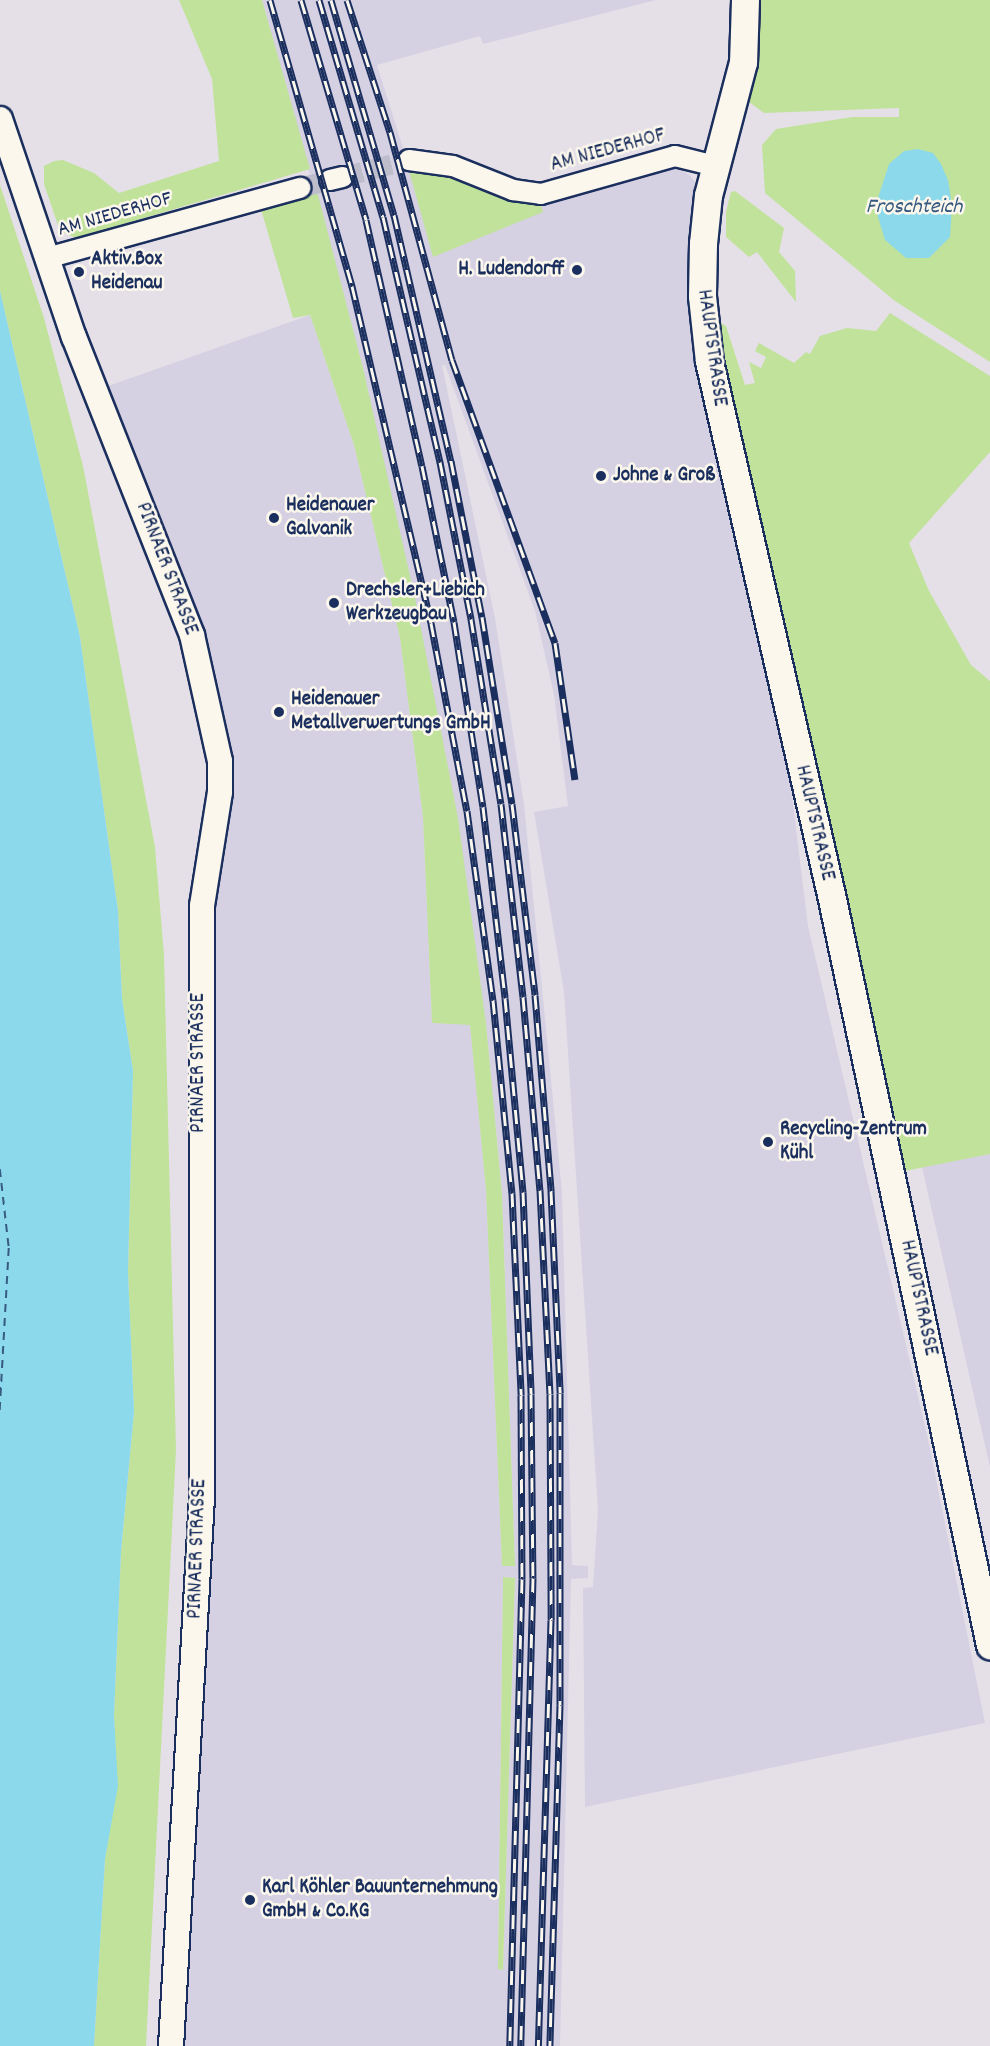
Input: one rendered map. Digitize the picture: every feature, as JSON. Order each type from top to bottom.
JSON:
[{"type":"main road","name":"HAUPTSTRASSE","points":[[745,0],[743,62],[708,195],[701,264],[709,361],[835,910],[990,1645]]},
{"type":"street","name":"PIRNAER STRASSE","points":[[0,118],[47,258],[192,635],[220,761],[220,792],[201,917],[202,1497],[171,2046]]},
{"type":"street","name":"AM NIEDERHOF","points":[[409,160],[453,166],[513,190],[541,194],[675,156],[701,159],[716,166]]},
{"type":"street","name":"AM NIEDERHOF","points":[[47,258],[300,188]]},
{"type":"shaded area","points":[[262,0],[656,0],[483,44],[480,36],[377,65],[409,167],[506,194],[675,167],[690,175],[700,189],[694,235],[785,739],[808,926],[928,1439],[985,1723],[585,1807],[583,1588],[593,1587],[598,1510],[564,992],[534,812],[568,806],[554,695],[535,611],[445,365],[442,365],[495,618],[524,804],[562,1192],[572,1565],[588,1566],[588,1578],[571,1579],[560,2046],[185,2046],[213,1484],[209,1048],[214,899],[231,757],[205,634],[108,386],[310,315],[354,445],[400,638],[423,817],[432,1023],[470,1024],[486,1190],[502,1566],[515,1565],[502,1194],[486,1023],[363,368]],"holes":[[[503,1577],[515,1578],[503,1970],[498,1969]]]},
{"type":"shaded area","points":[[990,1154],[990,1467],[922,1167]]},
{"type":"green space","points":[[179,0],[262,0],[310,169],[76,238],[60,231],[44,184],[44,166],[54,161],[63,160],[94,173],[119,193],[219,161],[212,79]]},
{"type":"green space","points":[[757,0],[990,0],[990,362],[895,301],[765,193],[762,145],[776,129],[852,117],[899,117],[899,108],[764,113],[749,102]]},
{"type":"green space","points":[[419,166],[540,201],[543,212],[433,257],[408,167]]},
{"type":"green space","points":[[0,185],[44,318],[83,466],[155,847],[164,955],[176,1450],[146,2046],[94,2046],[105,1859],[117,1786],[114,1715],[121,1552],[134,1411],[128,1272],[133,1071],[122,999],[118,911],[80,637],[0,291]]},
{"type":"green space","points":[[317,191],[363,368],[415,598],[458,818],[486,1023],[502,1194],[515,1566],[502,1566],[486,1190],[470,1025],[432,1023],[423,817],[400,638],[354,445],[310,315],[293,318],[260,206]]},
{"type":"green space","points":[[735,191],[784,228],[779,252],[795,271],[796,302],[757,252],[749,257],[726,237],[726,212],[731,192]]},
{"type":"green space","points":[[890,313],[990,376],[990,452],[909,543],[929,591],[971,665],[990,681],[990,1154],[905,1171],[717,338],[721,323],[726,326],[745,385],[755,383],[749,362],[761,368],[766,357],[755,351],[759,343],[794,363],[806,352],[810,354],[820,336],[847,328],[876,331]]},
{"type":"green space","points":[[503,1577],[515,1578],[503,1970],[498,1969]]},
{"type":"water","name":"Froschteich","points":[[918,149],[933,153],[948,180],[952,206],[950,237],[929,258],[906,258],[885,240],[875,207],[889,164],[904,151]]},
{"type":"water","points":[[0,291],[80,637],[118,911],[122,999],[133,1071],[128,1272],[134,1411],[121,1552],[114,1715],[118,1786],[105,1859],[94,2046],[0,2046]]},
{"type":"ferry route","points":[[0,1169],[9,1248],[0,1411]]},
{"type":"tunnel","points":[[343,177],[409,160]]},
{"type":"tunnel","points":[[300,188],[330,180]]},
{"type":"railway","points":[[270,0],[352,286],[431,623],[467,811],[493,1000],[512,1193],[521,1395],[522,1579],[510,2046]]},
{"type":"railway","points":[[301,0],[366,220],[422,466],[454,622],[483,807],[505,998],[523,1192],[531,1394],[533,1578],[521,2046]]},
{"type":"railway","points":[[319,0],[383,217],[440,462],[471,619],[501,804],[523,997],[540,1190],[550,1394],[551,1620],[538,2046]]},
{"type":"railway","points":[[331,0],[394,215],[451,461],[482,617],[512,804],[535,995],[551,1191],[560,1393],[560,1705],[550,2046]]},
{"type":"railway","points":[[347,0],[390,132],[452,360],[555,643],[575,780]]},
{"type":"place","name":"H. Ludendorff","points":[[577,270]]},
{"type":"place","name":"Aktiv.Box Heidenau","points":[[79,272]]},
{"type":"place","name":"Johne & Groß","points":[[601,476]]},
{"type":"place","name":"Heidenauer Galvanik","points":[[274,518]]},
{"type":"place","name":"Drechsler+Liebich Werkzeugbau","points":[[334,603]]},
{"type":"place","name":"Heidenauer Metallverwertungs GmbH","points":[[279,712]]},
{"type":"place","name":"Recycling-Zentrum Kühl","points":[[768,1142]]},
{"type":"place","name":"Karl Köhler Bauunternehmung GmbH & Co.KG","points":[[250,1900]]}]
